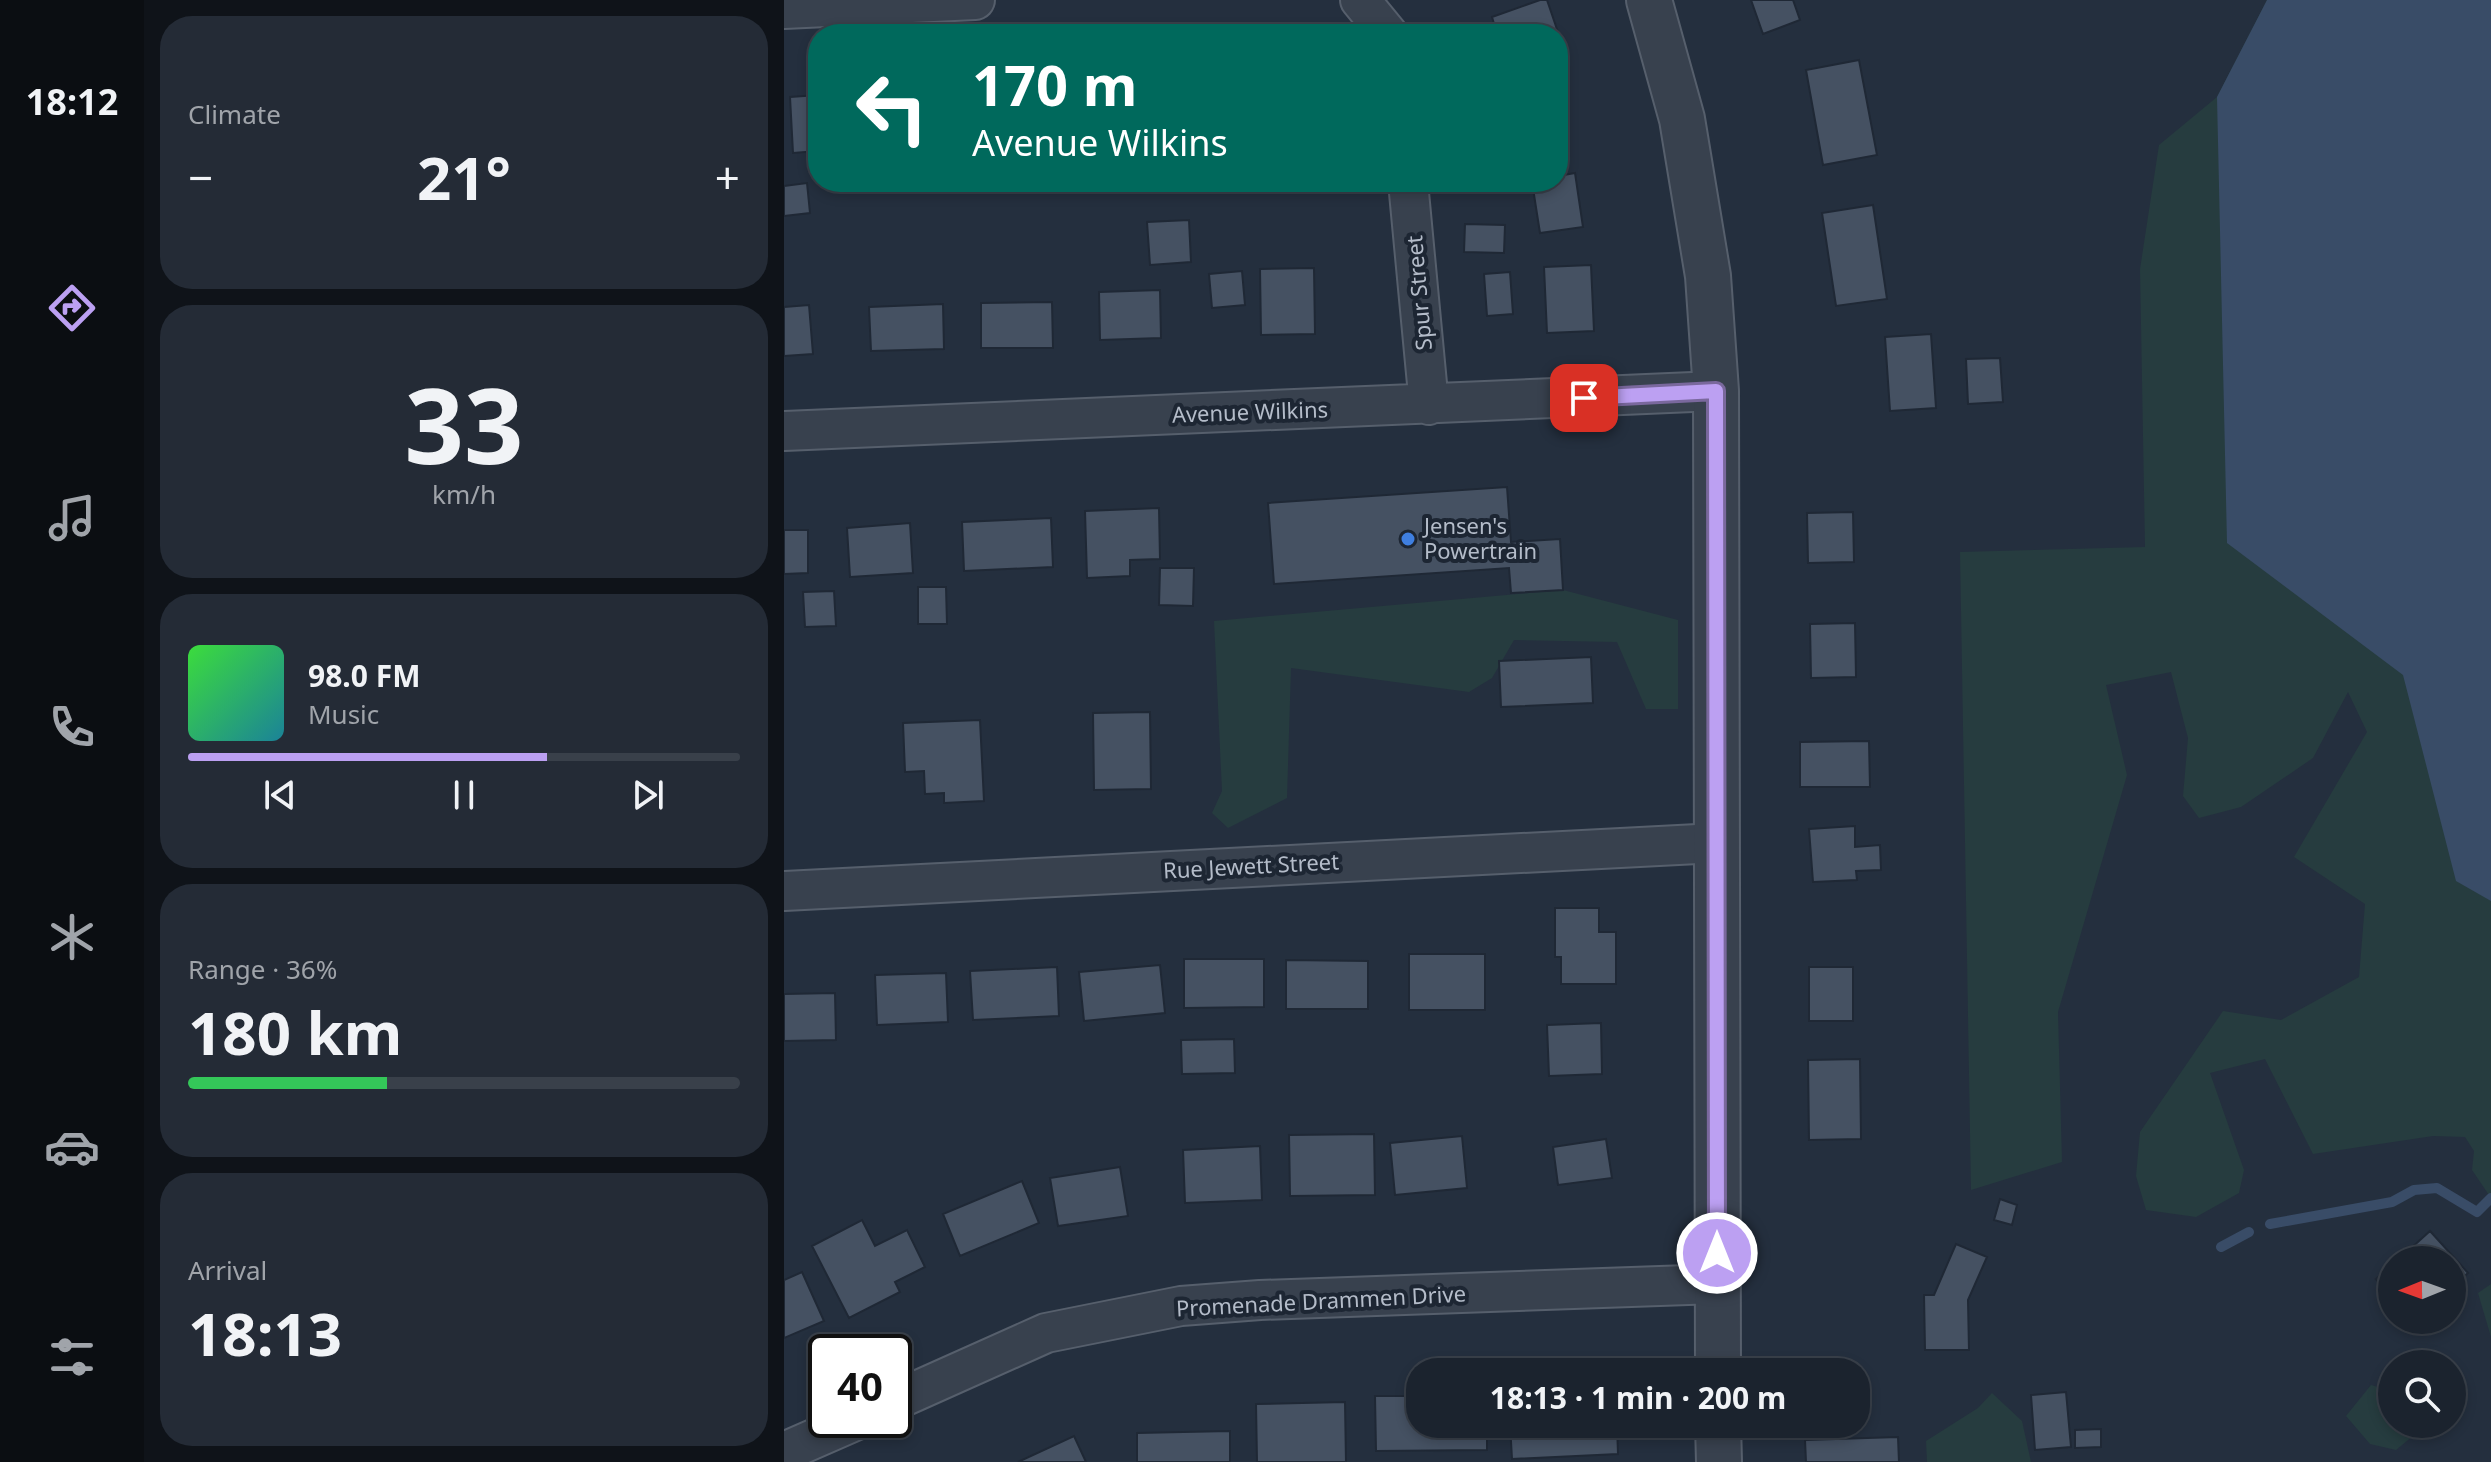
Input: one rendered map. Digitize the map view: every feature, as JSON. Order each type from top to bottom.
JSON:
[{"type":"street","points":[[784,9],[975,0]]},
{"type":"street","points":[[1649,0],[1682,119],[1708,276],[1716,391],[1718,1358]]},
{"type":"street","points":[[1362,1],[1380,24]]},
{"type":"street","name":"Spur Street","points":[[1409,192],[1429,405]]},
{"type":"street","name":"Avenue Wilkins","points":[[784,431],[1716,391]]},
{"type":"street","name":"Rue Jewett Street","points":[[784,891],[1717,843]]},
{"type":"street","name":"Promenade Drammen Drive","points":[[912,1393],[1046,1333],[1181,1306],[1260,1300],[1717,1284]]},
{"type":"street","points":[[784,1452],[816,1438]]},
{"type":"street","points":[[1718,1438],[1719,1462]]},
{"type":"green space","points":[[2267,0],[2491,0],[2491,1198],[2472,1170],[2474,1151],[2465,1137],[2433,1136],[2313,1154],[2265,1059],[2210,1073],[2244,1170],[2239,1193],[2196,1217],[2146,1210],[2136,1176],[2140,1132],[2223,1011],[2281,1020],[2359,977],[2365,904],[2294,857],[2367,732],[2348,692],[2313,758],[2241,807],[2199,818],[2183,796],[2188,738],[2171,672],[2106,685],[2127,775],[2058,1012],[2062,1162],[1971,1190],[1960,552],[2145,547],[2140,269],[2159,145],[2217,97]]},
{"type":"green space","points":[[1563,590],[1678,620],[1678,709],[1646,709],[1617,642],[1514,640],[1492,678],[1469,692],[1291,668],[1287,798],[1228,828],[1212,813],[1222,791],[1214,621]]},
{"type":"green space","points":[[2491,1284],[2491,1337],[2478,1293]]},
{"type":"green space","points":[[2371,1385],[2378,1387],[2378,1438],[2410,1438],[2396,1450],[2370,1444],[2346,1416]]},
{"type":"green space","points":[[1992,1393],[2022,1421],[2031,1462],[1927,1462],[1926,1441],[1978,1408]]},
{"type":"water","points":[[2267,0],[2491,0],[2491,901],[2456,881],[2403,675],[2227,543],[2217,97]]},
{"type":"building","points":[[1547,0],[1555,24],[1494,24],[1492,17]]},
{"type":"building","points":[[1751,0],[1793,0],[1800,20],[1763,34]]},
{"type":"building","points":[[1859,60],[1877,155],[1823,165],[1806,70]]},
{"type":"building","points":[[808,96],[808,152],[793,153],[790,97]]},
{"type":"building","points":[[1575,173],[1583,227],[1540,233],[1534,192],[1568,192],[1568,174]]},
{"type":"building","points":[[807,183],[810,213],[784,216],[784,186]]},
{"type":"building","points":[[1873,205],[1887,299],[1836,306],[1822,213]]},
{"type":"building","points":[[1189,220],[1191,262],[1150,265],[1147,222]]},
{"type":"building","points":[[1465,224],[1505,225],[1504,253],[1464,252]]},
{"type":"building","points":[[1591,265],[1594,331],[1547,333],[1544,267]]},
{"type":"building","points":[[1314,268],[1315,334],[1261,335],[1260,269]]},
{"type":"building","points":[[1242,271],[1245,305],[1212,308],[1209,274]]},
{"type":"building","points":[[1510,272],[1513,314],[1487,316],[1484,274]]},
{"type":"building","points":[[1160,290],[1161,338],[1100,340],[1099,292]]},
{"type":"building","points":[[1052,302],[1053,348],[981,348],[981,303]]},
{"type":"building","points":[[943,304],[944,349],[871,351],[869,307]]},
{"type":"building","points":[[809,305],[813,354],[784,356],[784,307]]},
{"type":"building","points":[[1931,334],[1936,408],[1890,411],[1885,337]]},
{"type":"building","points":[[2000,358],[2003,402],[1968,404],[1966,359]]},
{"type":"building","points":[[1507,487],[1511,542],[1560,539],[1563,590],[1511,593],[1509,568],[1274,584],[1268,503]]},
{"type":"building","points":[[1159,508],[1160,559],[1130,560],[1130,576],[1087,578],[1085,511]]},
{"type":"building","points":[[1853,512],[1854,562],[1808,563],[1807,513]]},
{"type":"building","points":[[1051,518],[1053,567],[964,571],[962,522]]},
{"type":"building","points":[[910,523],[913,573],[850,577],[847,528]]},
{"type":"building","points":[[784,530],[808,530],[808,573],[784,574]]},
{"type":"building","points":[[1160,568],[1194,568],[1193,606],[1159,605]]},
{"type":"building","points":[[918,587],[946,587],[947,624],[918,624]]},
{"type":"building","points":[[834,591],[836,626],[805,627],[803,592]]},
{"type":"building","points":[[1855,623],[1856,677],[1811,678],[1810,624]]},
{"type":"building","points":[[1591,657],[1593,703],[1501,707],[1499,661]]},
{"type":"building","points":[[1150,712],[1151,789],[1094,790],[1093,713]]},
{"type":"building","points":[[980,720],[984,801],[944,803],[944,793],[925,794],[924,771],[905,772],[903,723]]},
{"type":"building","points":[[1869,741],[1870,787],[1800,787],[1800,742]]},
{"type":"building","points":[[1855,826],[1855,847],[1880,845],[1881,870],[1856,871],[1857,880],[1813,882],[1809,829]]},
{"type":"building","points":[[1555,908],[1599,908],[1599,932],[1616,932],[1616,984],[1561,984],[1561,957],[1555,957]]},
{"type":"building","points":[[1409,954],[1485,954],[1485,1010],[1409,1010]]},
{"type":"building","points":[[1184,959],[1264,959],[1264,1007],[1184,1008]]},
{"type":"building","points":[[1286,960],[1368,961],[1368,1009],[1286,1009]]},
{"type":"building","points":[[1160,965],[1165,1013],[1084,1021],[1079,972]]},
{"type":"building","points":[[1057,967],[1059,1016],[973,1020],[970,971]]},
{"type":"building","points":[[1809,967],[1853,967],[1853,1021],[1809,1021]]},
{"type":"building","points":[[946,973],[948,1022],[877,1025],[875,975]]},
{"type":"building","points":[[835,993],[836,1040],[784,1041],[784,994]]},
{"type":"building","points":[[1601,1023],[1602,1074],[1549,1076],[1547,1025]]},
{"type":"building","points":[[1234,1039],[1235,1073],[1182,1074],[1181,1040]]},
{"type":"building","points":[[1860,1059],[1861,1139],[1809,1140],[1808,1060]]},
{"type":"building","points":[[1374,1134],[1375,1195],[1290,1196],[1289,1135]]},
{"type":"building","points":[[1462,1136],[1467,1188],[1395,1195],[1390,1143]]},
{"type":"building","points":[[1606,1139],[1612,1178],[1558,1185],[1553,1147]]},
{"type":"building","points":[[1260,1146],[1262,1200],[1185,1203],[1183,1150]]},
{"type":"building","points":[[1120,1167],[1128,1216],[1058,1226],[1050,1178]]},
{"type":"building","points":[[1022,1181],[1039,1223],[960,1256],[943,1214]]},
{"type":"building","points":[[2000,1199],[2017,1205],[2012,1225],[1994,1220]]},
{"type":"building","points":[[862,1220],[875,1246],[907,1230],[925,1267],[895,1282],[900,1292],[849,1318],[812,1246]]},
{"type":"building","points":[[2430,1231],[2444,1246],[2413,1246]]},
{"type":"building","points":[[1956,1244],[1987,1257],[1968,1300],[1969,1350],[1925,1350],[1924,1295],[1934,1295]]},
{"type":"building","points":[[802,1272],[824,1321],[784,1338],[784,1280]]},
{"type":"building","points":[[2066,1392],[2071,1447],[2035,1450],[2031,1395]]},
{"type":"building","points":[[1375,1396],[1406,1396],[1406,1438],[1487,1438],[1487,1450],[1376,1451]]},
{"type":"building","points":[[1345,1402],[1346,1462],[1257,1462],[1256,1404]]},
{"type":"building","points":[[2101,1429],[2101,1447],[2075,1448],[2075,1430]]},
{"type":"building","points":[[1230,1431],[1230,1462],[1137,1462],[1137,1433]]},
{"type":"building","points":[[1074,1436],[1086,1462],[1018,1462]]},
{"type":"building","points":[[1898,1437],[1899,1462],[1806,1462],[1805,1440]]},
{"type":"building","points":[[1511,1438],[1617,1438],[1618,1454],[1512,1459]]},
{"type":"waterway","points":[[2270,1224],[2392,1202],[2414,1190],[2437,1188],[2477,1212],[2491,1198]]},
{"type":"waterway","points":[[2221,1247],[2249,1232]]},
{"type":"place","name":"Jensen's Powertrain","points":[[1408,539]]},
{"type":"route","points":[[1584,398],[1716,391],[1717,1253]]}]
